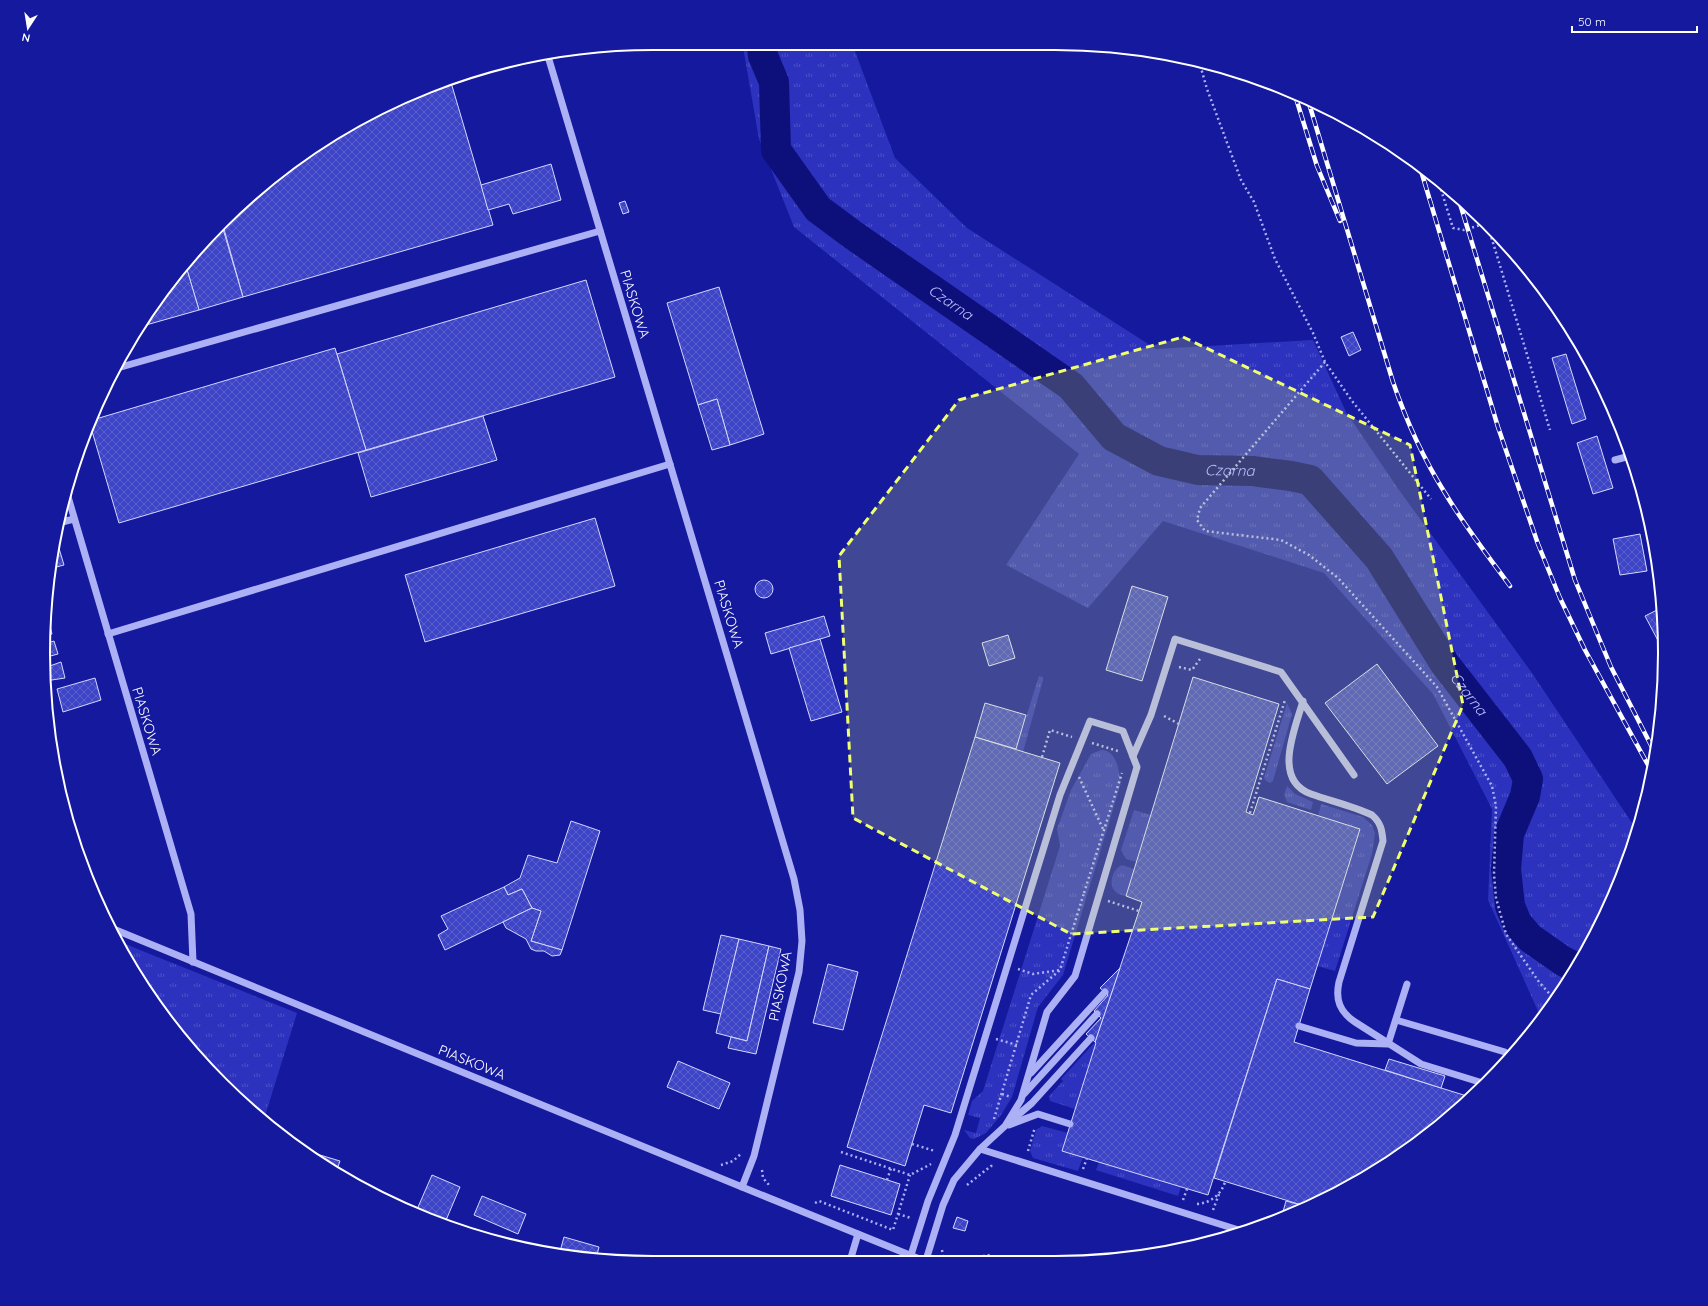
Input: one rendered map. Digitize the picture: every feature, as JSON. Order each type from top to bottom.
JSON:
[{"type":"street","name":"PIASKOWA","points":[[550,59],[794,879],[800,910],[802,941],[798,972],[754,1156],[742,1187]]},
{"type":"street","points":[[123,367],[600,231]]},
{"type":"street","points":[[1615,460],[1625,457]]},
{"type":"street","points":[[108,634],[670,464]]},
{"type":"street","name":"PIASKOWA","points":[[70,503],[191,914],[193,962]]},
{"type":"street","points":[[65,521],[74,519]]},
{"type":"street","points":[[1133,756],[1151,715],[1175,639],[1282,672],[1354,775]]},
{"type":"street","points":[[1303,701],[1290,750],[1288,764],[1291,776],[1298,787],[1309,793],[1372,815],[1379,821],[1382,829],[1383,841],[1337,992],[1338,1001],[1342,1010],[1347,1017],[1421,1064],[1478,1082]]},
{"type":"street","points":[[910,1256],[928,1201],[955,1134],[1060,795],[1090,721],[1123,731],[1137,767],[1075,976],[1047,1012],[1022,1096],[1005,1126]]},
{"type":"street","name":"PIASKOWA","points":[[118,931],[910,1256]]},
{"type":"street","points":[[1388,1044],[1407,984]]},
{"type":"street","points":[[1029,1075],[1105,992]]},
{"type":"street","points":[[1022,1096],[1097,1014]]},
{"type":"street","points":[[1396,1020],[1506,1053]]},
{"type":"street","points":[[1299,1026],[1356,1043],[1388,1044]]},
{"type":"street","points":[[927,1256],[943,1206],[954,1180],[980,1149],[1032,1103],[1091,1038]]},
{"type":"street","points":[[1005,1126],[1038,1114],[1070,1124]]},
{"type":"street","points":[[980,1149],[1234,1228]]},
{"type":"street","points":[[851,1256],[858,1234]]},
{"type":"path","points":[[1201,69],[1207,89],[1241,180],[1254,202],[1275,259],[1313,333],[1325,362],[1352,401],[1430,499]]},
{"type":"path","points":[[1441,191],[1453,228],[1464,230],[1479,225]]},
{"type":"path","points":[[1492,238],[1550,430]]},
{"type":"path","points":[[1325,362],[1200,508],[1197,520],[1205,531],[1281,540],[1309,555],[1338,578],[1437,687],[1492,786],[1496,806],[1494,874],[1496,898],[1506,934],[1539,982],[1551,995]]},
{"type":"path","points":[[1177,674],[1179,666],[1192,670],[1202,657]]},
{"type":"path","points":[[1250,813],[1286,701],[1285,695]]},
{"type":"path","points":[[1160,722],[1166,709]]},
{"type":"path","points":[[1164,716],[1179,724]]},
{"type":"path","points":[[1084,893],[1120,776],[1133,756]]},
{"type":"path","points":[[1072,765],[1079,776],[1103,830]]},
{"type":"path","points":[[1008,965],[1033,974],[1060,970]]},
{"type":"path","points":[[1026,1158],[1038,1114]]},
{"type":"path","points":[[717,1165],[723,1165],[733,1161],[742,1153],[745,1146]]},
{"type":"path","points":[[841,1152],[910,1175],[931,1164]]},
{"type":"path","points":[[1083,1169],[1087,1158]]},
{"type":"path","points":[[887,1180],[891,1168]]},
{"type":"path","points":[[1183,1201],[1187,1189]]},
{"type":"path","points":[[984,1256],[990,1255]]},
{"type":"highlighted area","points":[[1183,337],[1410,445],[1463,705],[1373,917],[1071,934],[853,818],[839,556],[959,400]]},
{"type":"green space","points":[[744,50],[854,50],[895,158],[967,228],[1156,349],[1313,340],[1346,412],[1399,490],[1532,673],[1633,824],[1612,884],[1596,920],[1556,988],[1539,1012],[1488,900],[1492,809],[1433,694],[1324,573],[1163,521],[1088,608],[1006,565],[1079,454],[794,227],[759,139]]},
{"type":"green space","points":[[1039,676],[1043,677],[1043,680],[1023,752],[1016,749]]},
{"type":"green space","points":[[1287,703],[1292,714],[1273,781],[1270,783],[1264,778]]},
{"type":"green space","points":[[1101,750],[1111,753],[1114,757],[1118,767],[1121,783],[1063,975],[1038,1007],[1012,1097],[1001,1115],[986,1133],[974,1139],[970,1138],[964,1130],[976,1133],[980,1118],[968,1115],[972,1101],[983,1091],[1060,846],[1057,829],[1071,790],[1091,754]]},
{"type":"green space","points":[[1287,786],[1295,794],[1313,802],[1311,810],[1287,802],[1284,795]]},
{"type":"green space","points":[[1321,804],[1363,817],[1372,825],[1375,833],[1372,854],[1335,971],[1317,966],[1360,829],[1318,816]]},
{"type":"green space","points":[[1134,810],[1151,815],[1136,862],[1126,859],[1121,850]]},
{"type":"green space","points":[[1122,865],[1134,869],[1126,896],[1119,894],[1112,887],[1114,872]]},
{"type":"green space","points":[[126,944],[297,1013],[265,1114],[227,1079],[200,1051],[152,988]]},
{"type":"green space","points":[[1095,1042],[1096,1043],[1075,1109],[1050,1101],[1049,1096],[1063,1081],[1061,1079]]},
{"type":"green space","points":[[1042,1126],[1068,1133],[1062,1150],[1083,1157],[1078,1171],[1033,1158],[1030,1151],[1036,1130]]},
{"type":"green space","points":[[1099,1162],[1181,1187],[1178,1196],[1096,1170]]},
{"type":"building","points":[[452,85],[493,225],[243,297],[224,230],[227,227],[255,200],[286,175],[351,131],[386,112]]},
{"type":"building","points":[[551,164],[561,200],[513,214],[509,204],[488,210],[481,185]]},
{"type":"building","points":[[625,201],[629,212],[623,214],[619,203]]},
{"type":"building","points":[[224,231],[243,297],[199,310],[187,271]]},
{"type":"building","points":[[187,271],[199,310],[148,324]]},
{"type":"building","points":[[586,280],[615,377],[366,450],[337,354]]},
{"type":"building","points":[[719,287],[764,434],[730,445],[717,399],[698,405],[667,303]]},
{"type":"building","points":[[1353,332],[1361,350],[1349,356],[1341,337]]},
{"type":"building","points":[[335,348],[366,450],[119,523],[92,432],[98,418]]},
{"type":"building","points":[[1566,354],[1586,419],[1572,424],[1552,358]]},
{"type":"building","points":[[717,399],[730,445],[712,450],[698,405]]},
{"type":"building","points":[[483,416],[497,460],[371,497],[358,453]]},
{"type":"building","points":[[1597,436],[1613,488],[1593,494],[1577,443]]},
{"type":"building","points":[[595,518],[615,586],[425,642],[405,575]]},
{"type":"building","points":[[1640,534],[1647,571],[1620,575],[1613,539]]},
{"type":"building","points":[[59,550],[64,565],[56,567]]},
{"type":"building","points":[[764,580],[770,583],[773,589],[770,595],[764,598],[758,595],[755,589],[758,583]]},
{"type":"building","points":[[1132,586],[1168,597],[1142,681],[1106,670]]},
{"type":"building","points":[[1657,610],[1658,640],[1645,616]]},
{"type":"building","points":[[824,616],[830,636],[771,654],[765,633]]},
{"type":"building","points":[[1008,635],[1015,658],[989,666],[982,643]]},
{"type":"building","points":[[820,639],[842,712],[811,721],[789,648]]},
{"type":"building","points":[[54,641],[58,654],[50,656],[50,642]]},
{"type":"building","points":[[61,662],[65,678],[51,680],[50,666]]},
{"type":"building","points":[[1377,664],[1438,746],[1387,784],[1325,703]]},
{"type":"building","points":[[1193,677],[1279,704],[1246,812],[1253,815],[1259,797],[1360,829],[1310,989],[1277,979],[1208,1195],[1062,1151],[1096,1043],[1095,1042],[1142,902],[1126,896]]},
{"type":"building","points":[[95,678],[101,700],[63,712],[57,689]]},
{"type":"building","points":[[985,703],[1026,715],[1016,749],[975,737]]},
{"type":"building","points":[[975,737],[1060,763],[951,1113],[924,1105],[905,1166],[847,1147]]},
{"type":"building","points":[[571,821],[600,831],[562,950],[531,941],[541,911],[532,908],[522,889],[508,895],[504,887],[520,878],[528,855],[557,863]]},
{"type":"building","points":[[504,887],[508,895],[522,889],[532,908],[445,950],[438,935],[448,929],[441,916]]},
{"type":"building","points":[[532,908],[541,911],[531,941],[562,950],[560,955],[552,956],[544,951],[536,951],[531,949],[526,939],[506,928],[503,922]]},
{"type":"building","points":[[721,935],[739,939],[721,1014],[703,1010]]},
{"type":"building","points":[[739,939],[769,946],[747,1041],[716,1033]]},
{"type":"building","points":[[769,946],[781,949],[756,1054],[728,1048],[731,1037],[747,1041]]},
{"type":"building","points":[[828,964],[858,972],[843,1030],[813,1023]]},
{"type":"building","points":[[1120,968],[1095,1042],[1086,1034],[1101,1018],[1094,1011],[1108,995],[1100,988]]},
{"type":"building","points":[[1277,979],[1310,989],[1294,1042],[1464,1095],[1422,1131],[1390,1154],[1322,1194],[1299,1204],[1214,1178]]},
{"type":"building","points":[[1389,1059],[1445,1076],[1441,1088],[1385,1070]]},
{"type":"building","points":[[678,1061],[730,1083],[719,1109],[667,1087]]},
{"type":"building","points":[[319,1155],[340,1161],[338,1167]]},
{"type":"building","points":[[840,1165],[900,1184],[891,1215],[831,1196]]},
{"type":"building","points":[[432,1175],[460,1187],[446,1219],[418,1208]]},
{"type":"building","points":[[482,1196],[526,1214],[518,1234],[474,1215]]},
{"type":"building","points":[[1286,1201],[1299,1204],[1286,1210],[1283,1211]]},
{"type":"building","points":[[957,1217],[968,1221],[965,1231],[953,1228]]},
{"type":"building","points":[[564,1237],[599,1247],[597,1253],[561,1249]]},
{"type":"waterway","name":"Czarna","points":[[762,50],[763,56],[774,82],[776,150],[818,209],[853,235],[1071,386],[1114,437],[1159,461],[1198,470],[1252,471],[1310,480],[1379,558],[1445,664],[1518,758],[1528,779],[1525,796],[1509,834],[1506,869],[1510,906],[1517,923],[1530,938],[1570,965]]},
{"type":"railway","points":[[1297,101],[1317,166],[1340,221]]},
{"type":"railway","points":[[1310,107],[1393,382],[1409,425],[1422,453],[1452,505],[1510,586]]},
{"type":"railway","points":[[1422,175],[1498,427],[1538,544],[1560,598],[1585,650],[1647,764]]},
{"type":"railway","points":[[1461,208],[1575,580],[1611,667],[1651,745]]}]
